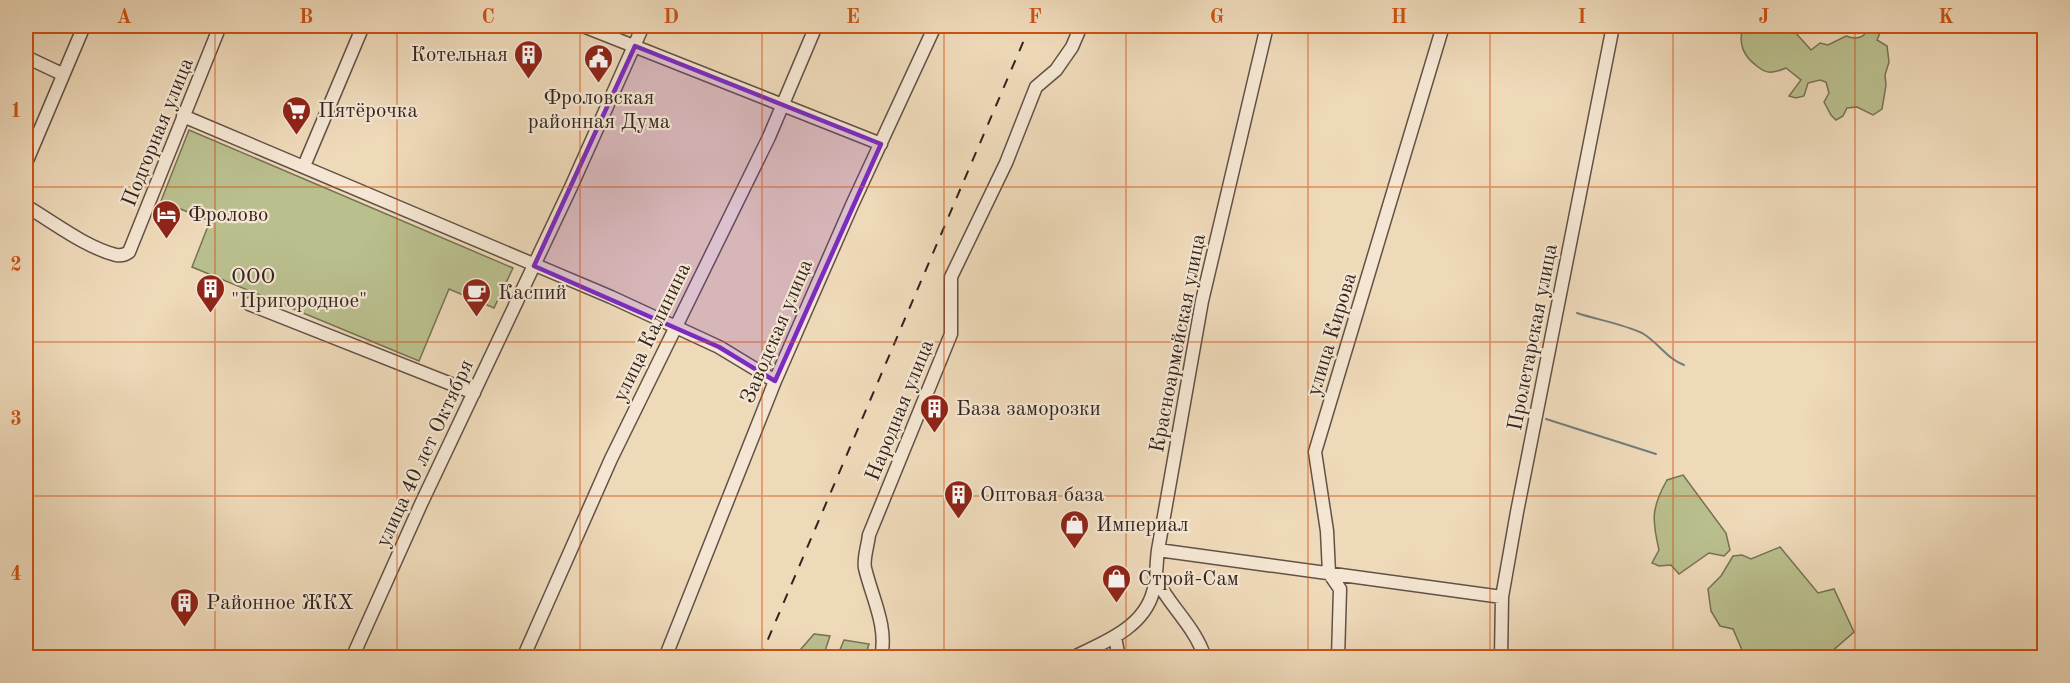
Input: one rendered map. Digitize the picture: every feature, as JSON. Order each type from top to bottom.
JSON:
[{"type":"street","points":[[26,163],[84,26]]},
{"type":"street","name":"Подгорная улица","points":[[26,206],[83,241],[117,255],[123,256],[129,252],[220,26]]},
{"type":"street","points":[[304,166],[363,26]]},
{"type":"street","points":[[583,26],[880,144]]},
{"type":"street","name":"улица 40 лет Октября","points":[[352,657],[643,26]]},
{"type":"street","name":"улица Калинина","points":[[523,657],[610,459],[784,104],[816,26]]},
{"type":"street","name":"Заводская улица","points":[[665,657],[775,381],[935,26]]},
{"type":"street","name":"Народная улица","points":[[881,657],[882,628],[877,603],[864,566],[869,535],[951,334],[951,277],[1006,163],[1036,87],[1056,70],[1072,46],[1081,26]]},
{"type":"street","name":"Красноармейская улица","points":[[1072,657],[1115,637],[1142,615],[1154,591],[1158,550],[1202,301],[1267,26]]},
{"type":"street","name":"улица Кирова","points":[[1338,657],[1340,589],[1329,573],[1327,531],[1315,452],[1443,26]]},
{"type":"street","name":"Пролетарская улица","points":[[1501,657],[1502,597],[1517,512],[1613,26]]},
{"type":"street","points":[[26,57],[62,74]]},
{"type":"street","points":[[183,116],[611,297],[719,346],[775,381]]},
{"type":"street","points":[[249,304],[474,393]]},
{"type":"street","points":[[1158,550],[1502,597]]},
{"type":"street","points":[[1155,577],[1161,589],[1195,633],[1205,657]]},
{"type":"street","points":[[1115,637],[1119,657]]},
{"type":"highlighted area","points":[[635,46],[881,144],[775,381],[719,347],[534,266]]},
{"type":"green space","points":[[1743,26],[1782,26],[1779,29],[1794,31],[1811,50],[1820,43],[1828,45],[1846,36],[1860,37],[1866,33],[1868,26],[1883,26],[1877,40],[1887,46],[1889,62],[1885,75],[1886,85],[1882,109],[1873,115],[1857,107],[1847,108],[1843,116],[1836,120],[1824,102],[1829,93],[1826,82],[1820,80],[1808,83],[1804,96],[1796,98],[1789,96],[1801,80],[1786,68],[1768,72],[1753,63],[1743,49],[1741,38]]},
{"type":"green space","points":[[189,130],[513,268],[494,308],[449,289],[419,361],[192,267],[210,221],[161,201]]},
{"type":"green space","points":[[1683,475],[1726,533],[1730,550],[1724,556],[1709,553],[1679,574],[1671,565],[1659,566],[1652,563],[1659,550],[1654,522],[1658,499],[1667,480]]},
{"type":"green space","points":[[1780,547],[1818,593],[1834,589],[1854,632],[1830,653],[1836,657],[1745,657],[1733,629],[1720,626],[1711,611],[1708,589],[1721,576],[1733,556],[1742,555],[1751,559]]},
{"type":"green space","points":[[814,634],[830,636],[823,657],[797,657],[801,649]]},
{"type":"green space","points":[[844,640],[869,644],[865,657],[837,657]]},
{"type":"waterway","points":[[1577,313],[1642,333],[1673,359],[1684,365]]},
{"type":"waterway","points":[[1546,419],[1656,454]]},
{"type":"railway","points":[[760,658],[1030,26]]},
{"type":"place","name":"Котельная","points":[[529,80]]},
{"type":"place","name":"Фроловская районная Дума","points":[[599,84]]},
{"type":"place","name":"Пятёрочка","points":[[297,136]]},
{"type":"place","name":"Фролово","points":[[167,240]]},
{"type":"place","name":"ООО \"Пригородное\"","points":[[210,314]]},
{"type":"place","name":"Каспий","points":[[477,318]]},
{"type":"place","name":"База заморозки","points":[[935,434]]},
{"type":"place","name":"Оптовая база","points":[[959,520]]},
{"type":"place","name":"Империал","points":[[1075,550]]},
{"type":"place","name":"Строй-Сам","points":[[1117,604]]},
{"type":"place","name":"Районное ЖКХ","points":[[185,628]]}]
